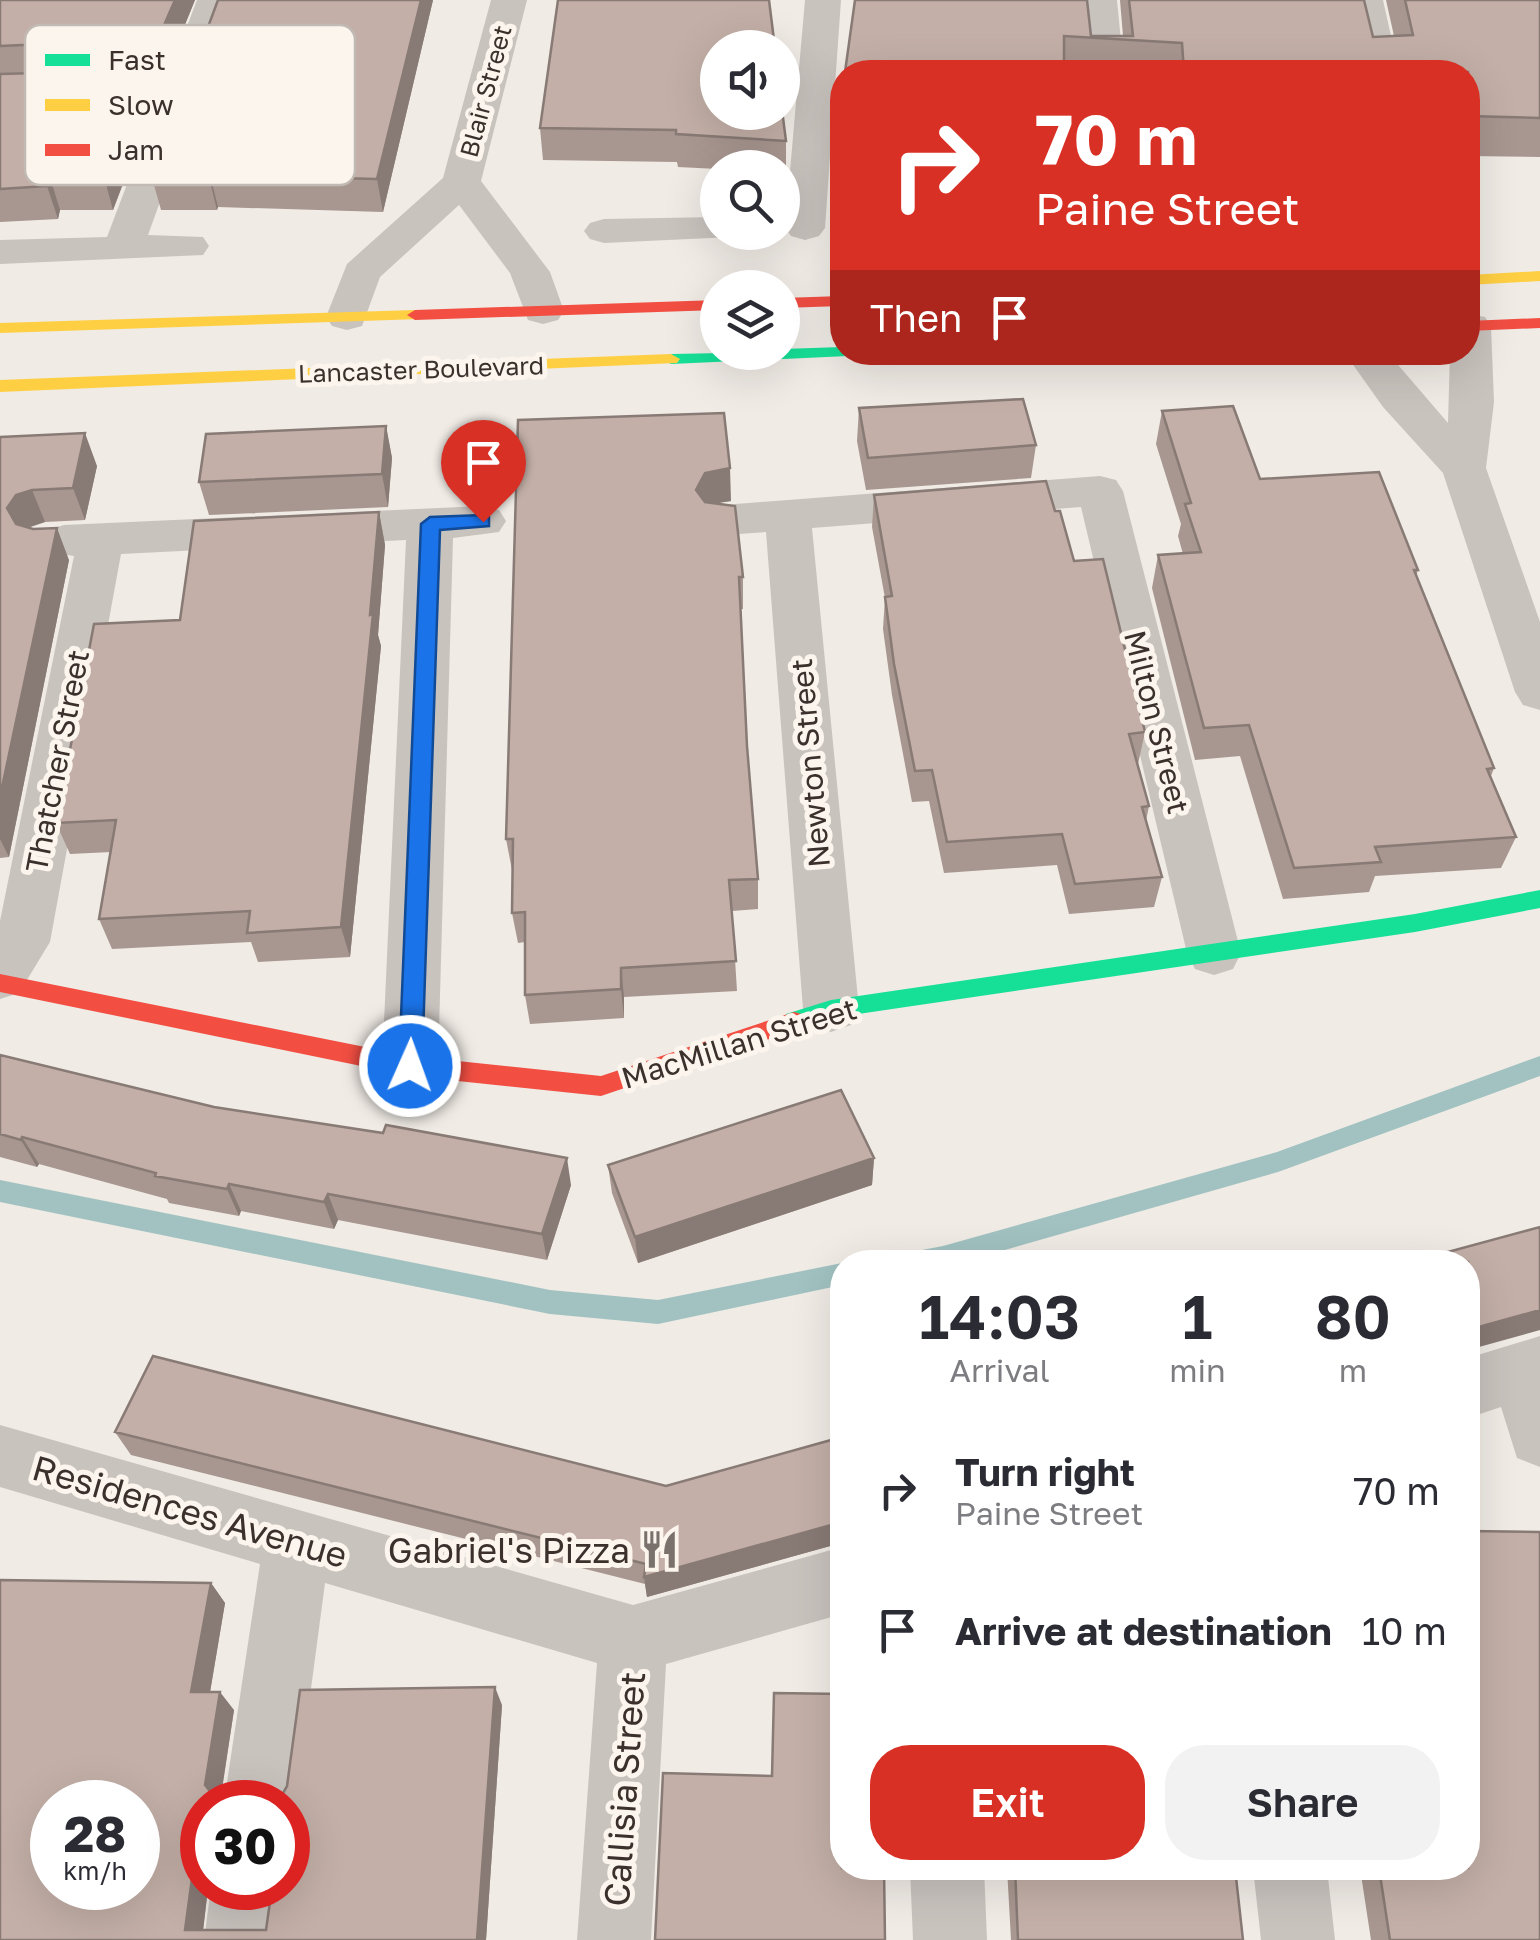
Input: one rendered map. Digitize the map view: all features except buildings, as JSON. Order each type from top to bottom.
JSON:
[{"type":"main road","points":[[1480,279],[1540,276]]},
{"type":"main road","points":[[800,302],[830,301]]},
{"type":"main road","name":"Lancaster Boulevard","points":[[0,328],[700,306]]},
{"type":"main road","points":[[1480,326],[1540,323]]},
{"type":"main road","name":"Lancaster Boulevard","points":[[0,386],[830,352]]},
{"type":"main road","name":"MacMillan Street","points":[[0,980],[410,1066],[602,1086],[831,1009],[1415,924],[1540,898]]},
{"type":"street","points":[[201,25],[215,0]]},
{"type":"street","name":"Blair Street","points":[[347,317],[361,274],[460,182],[510,0]]},
{"type":"street","points":[[810,228],[823,0]]},
{"type":"street","points":[[1100,0],[1105,60]]},
{"type":"street","points":[[1364,0],[1379,60]]},
{"type":"street","name":"Blair Street","points":[[460,182],[530,272],[543,311]]},
{"type":"street","points":[[122,248],[139,185]]},
{"type":"street","points":[[604,231],[700,230]]},
{"type":"street","points":[[0,252],[188,246]]},
{"type":"street","points":[[1374,365],[1464,468],[1540,692]]},
{"type":"street","points":[[1464,468],[1472,402],[1471,365]]},
{"type":"street","name":"Milton Street","points":[[788,516],[1100,492],[1214,953]]},
{"type":"street","points":[[723,520],[788,516]]},
{"type":"street","name":"Newton Street","points":[[788,516],[831,1009]]},
{"type":"street","points":[[46,542],[483,522]]},
{"type":"street","points":[[410,1066],[430,524]]},
{"type":"street","name":"Thatcher Street","points":[[0,980],[22,942],[100,540]]},
{"type":"street","points":[[1511,1374],[1540,1436]]},
{"type":"street","name":"Residences Avenue","points":[[2,1465],[297,1542],[633,1639]]},
{"type":"street","points":[[263,1780],[297,1542]]},
{"type":"street","points":[[633,1639],[830,1584]]},
{"type":"street","name":"Callisia Street","points":[[614,1940],[633,1639]]},
{"type":"street","points":[[948,1880],[950,1940]]},
{"type":"street","points":[[1291,1880],[1298,1940]]},
{"type":"street","points":[[241,1940],[245,1910]]},
{"type":"waterway","points":[[968,1250],[1278,1162],[1540,1066]]},
{"type":"waterway","points":[[0,1191],[550,1302],[658,1312],[830,1276]]},
{"type":"traffic: fast","points":[[671,359],[830,352]]},
{"type":"traffic: fast","points":[[794,1021],[831,1009],[1415,923],[1540,899]]},
{"type":"traffic: slow","points":[[1480,279],[1540,276]]},
{"type":"traffic: slow","points":[[0,328],[415,315]]},
{"type":"traffic: slow","points":[[0,386],[671,359]]},
{"type":"traffic: jam","points":[[800,302],[830,301]]},
{"type":"traffic: jam","points":[[415,315],[700,306]]},
{"type":"traffic: jam","points":[[1480,326],[1540,323]]},
{"type":"traffic: jam","points":[[0,983],[410,1066],[601,1086],[794,1021]]},
{"type":"place","name":"Gabriel's Pizza","points":[[660,1550]]},
{"type":"route","points":[[410,1066],[430,524],[483,522]]}]
